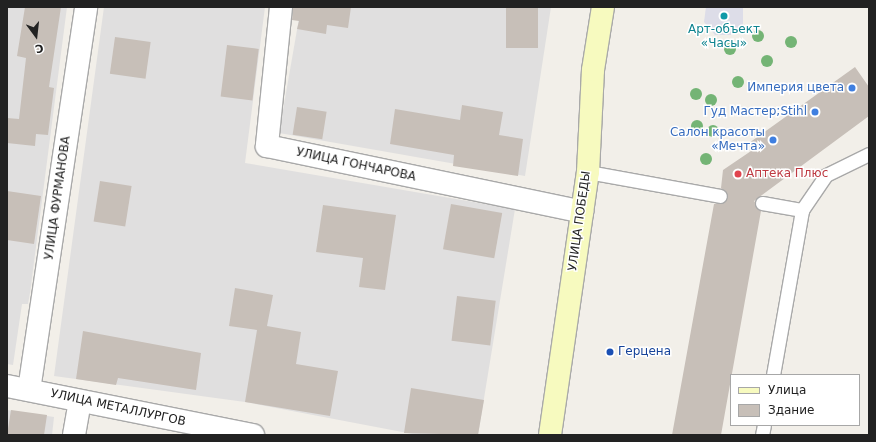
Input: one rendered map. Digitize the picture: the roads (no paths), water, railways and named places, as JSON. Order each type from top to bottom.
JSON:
[{"type":"street","name":"УЛИЦА ФУРМАНОВА","points":[[29,390],[86,7]]},
{"type":"street","name":"УЛИЦА ГОНЧАРОВА","points":[[281,7],[267,146],[582,212]]},
{"type":"street","name":"УЛИЦА ПОБЕДЫ","points":[[550,435],[588,172],[593,70],[603,7]]},
{"type":"street","name":"УЛИЦА МЕТАЛЛУРГОВ","points":[[7,386],[80,402],[252,435]]},
{"type":"street","points":[[74,435],[80,402]]},
{"type":"lane","points":[[773,374],[802,210],[826,175],[869,154]]},
{"type":"lane","points":[[588,172],[720,196]]},
{"type":"lane","points":[[762,203],[802,210]]},
{"type":"place","name":"Арт-объект «Часы»","points":[[724,16]]},
{"type":"place","name":"Империя цвета","points":[[852,88]]},
{"type":"place","name":"Гуд Мастер;Stihl","points":[[815,112]]},
{"type":"place","name":"Салон красоты «Мечта»","points":[[773,140]]},
{"type":"place","name":"Аптека Плюс","points":[[738,174]]},
{"type":"place","name":"Герцена","points":[[610,352]]}]
